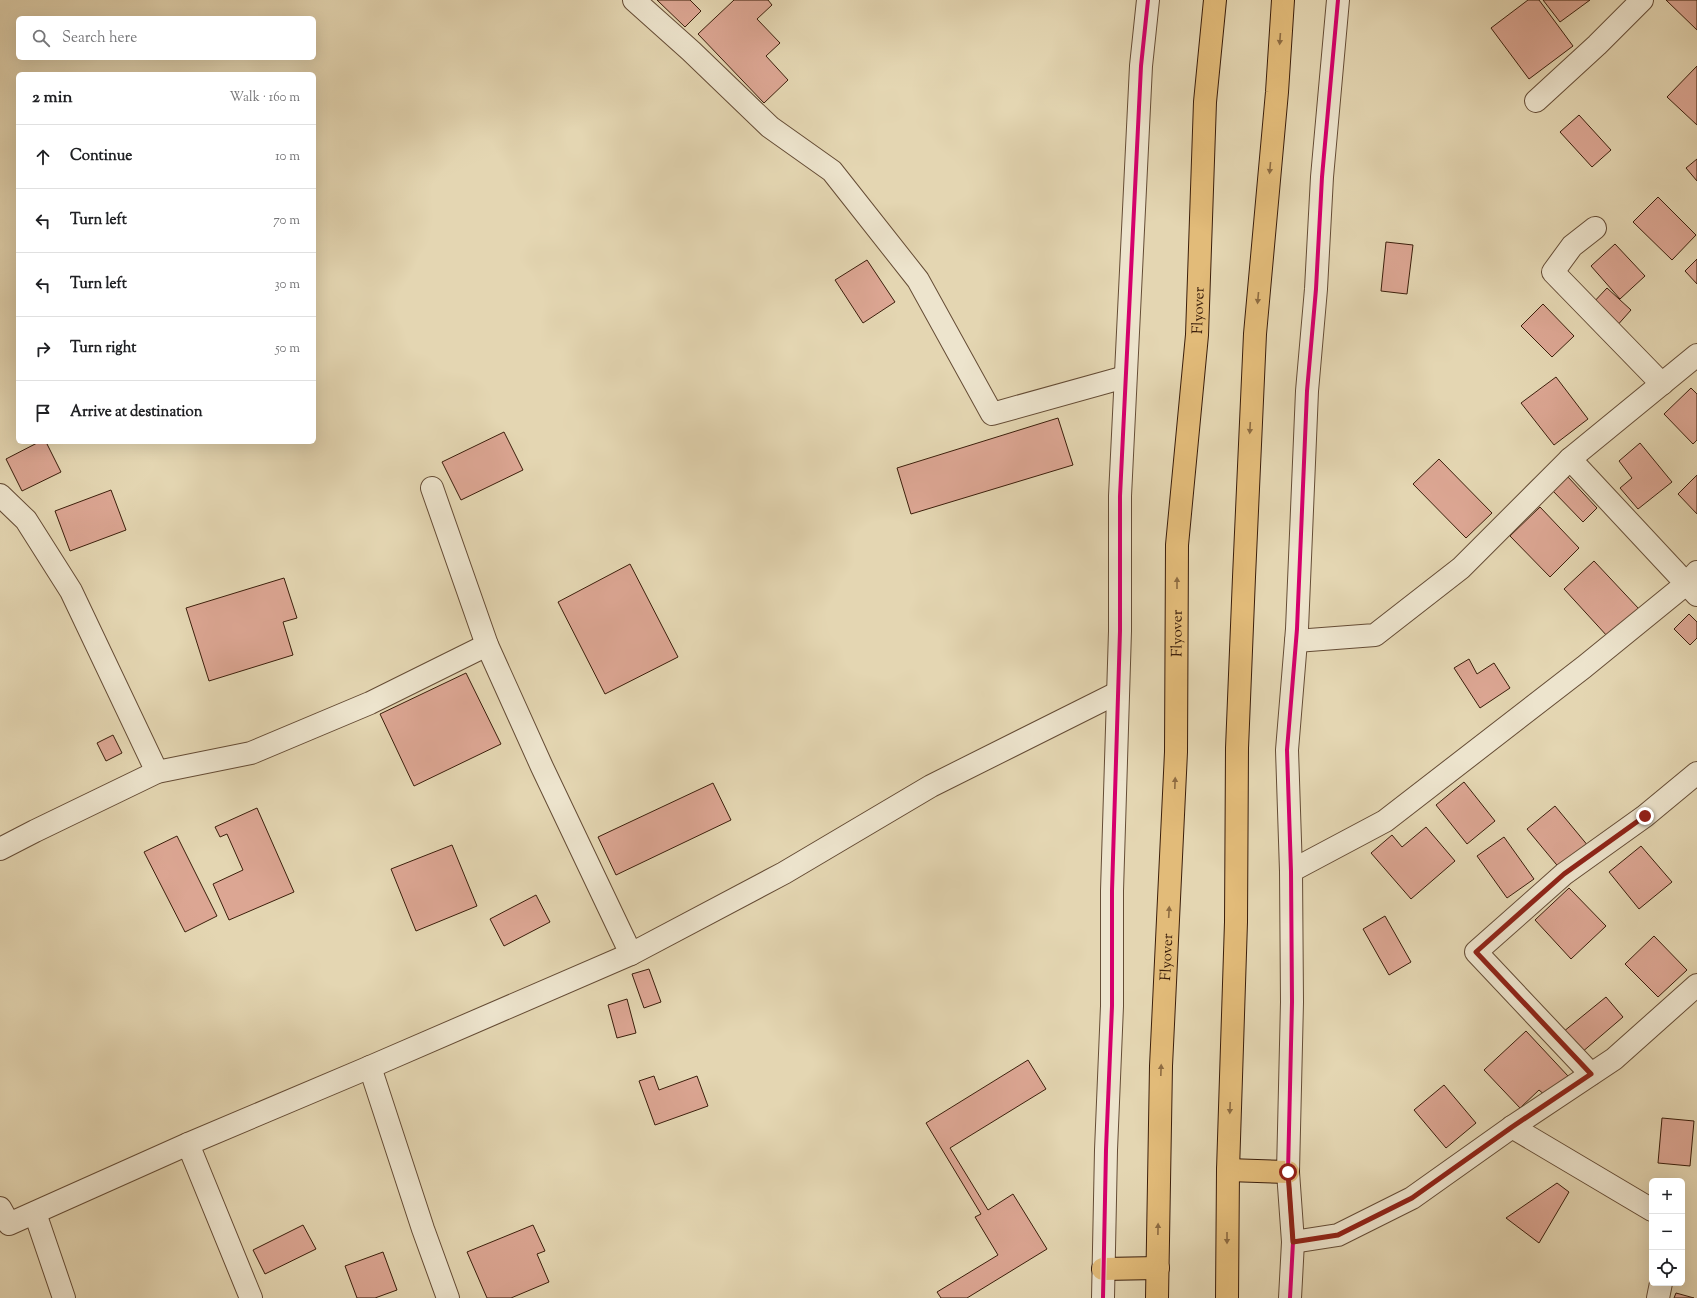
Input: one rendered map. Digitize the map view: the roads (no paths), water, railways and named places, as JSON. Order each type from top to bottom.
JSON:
[{"type":"highway","name":"Flyover","points":[[1157,1298],[1160,1109],[1176,752],[1177,545],[1197,335],[1205,102],[1215,0]]},
{"type":"highway","points":[[1226,1298],[1228,1170],[1236,922],[1237,748],[1254,342],[1277,92],[1283,0]]},
{"type":"highway","points":[[1228,1170],[1288,1172]]},
{"type":"highway","points":[[1103,1269],[1158,1268]]},
{"type":"street","points":[[634,0],[691,51],[770,127],[832,171],[918,280],[992,414],[1125,377]]},
{"type":"street","points":[[1103,1298],[1106,1150],[1112,1006],[1112,891],[1120,631],[1120,496],[1141,66],[1148,0]]},
{"type":"street","points":[[1290,1298],[1293,1242],[1288,1172],[1292,1002],[1291,871],[1287,750],[1296,641],[1307,391],[1316,289],[1323,169],[1338,0]]},
{"type":"street","points":[[1536,101],[1597,45],[1642,0]]},
{"type":"street","points":[[1595,228],[1572,246],[1553,272],[1662,384]]},
{"type":"street","points":[[1296,641],[1375,635],[1460,568],[1570,458],[1697,355]]},
{"type":"street","points":[[1291,871],[1385,821],[1693,584],[1570,458]]},
{"type":"street","points":[[432,488],[487,644],[542,767],[631,954]]},
{"type":"street","points":[[0,495],[26,520],[71,591],[157,772]]},
{"type":"street","points":[[0,849],[157,772],[251,753],[370,703],[487,644]]},
{"type":"street","points":[[3,1221],[35,1213],[188,1144],[370,1068],[631,954],[784,873],[931,786],[1117,693]]},
{"type":"street","points":[[1591,1074],[1476,952],[1564,874],[1645,816],[1697,774]]},
{"type":"street","points":[[1293,1242],[1338,1235],[1412,1198],[1512,1127],[1614,1059],[1697,985]]},
{"type":"street","points":[[370,1068],[448,1298]]},
{"type":"street","points":[[1512,1127],[1649,1208]]},
{"type":"street","points":[[188,1144],[251,1298]]},
{"type":"street","points":[[35,1213],[64,1298]]},
{"type":"street","points":[[1658,1298],[1660,1286]]}]
